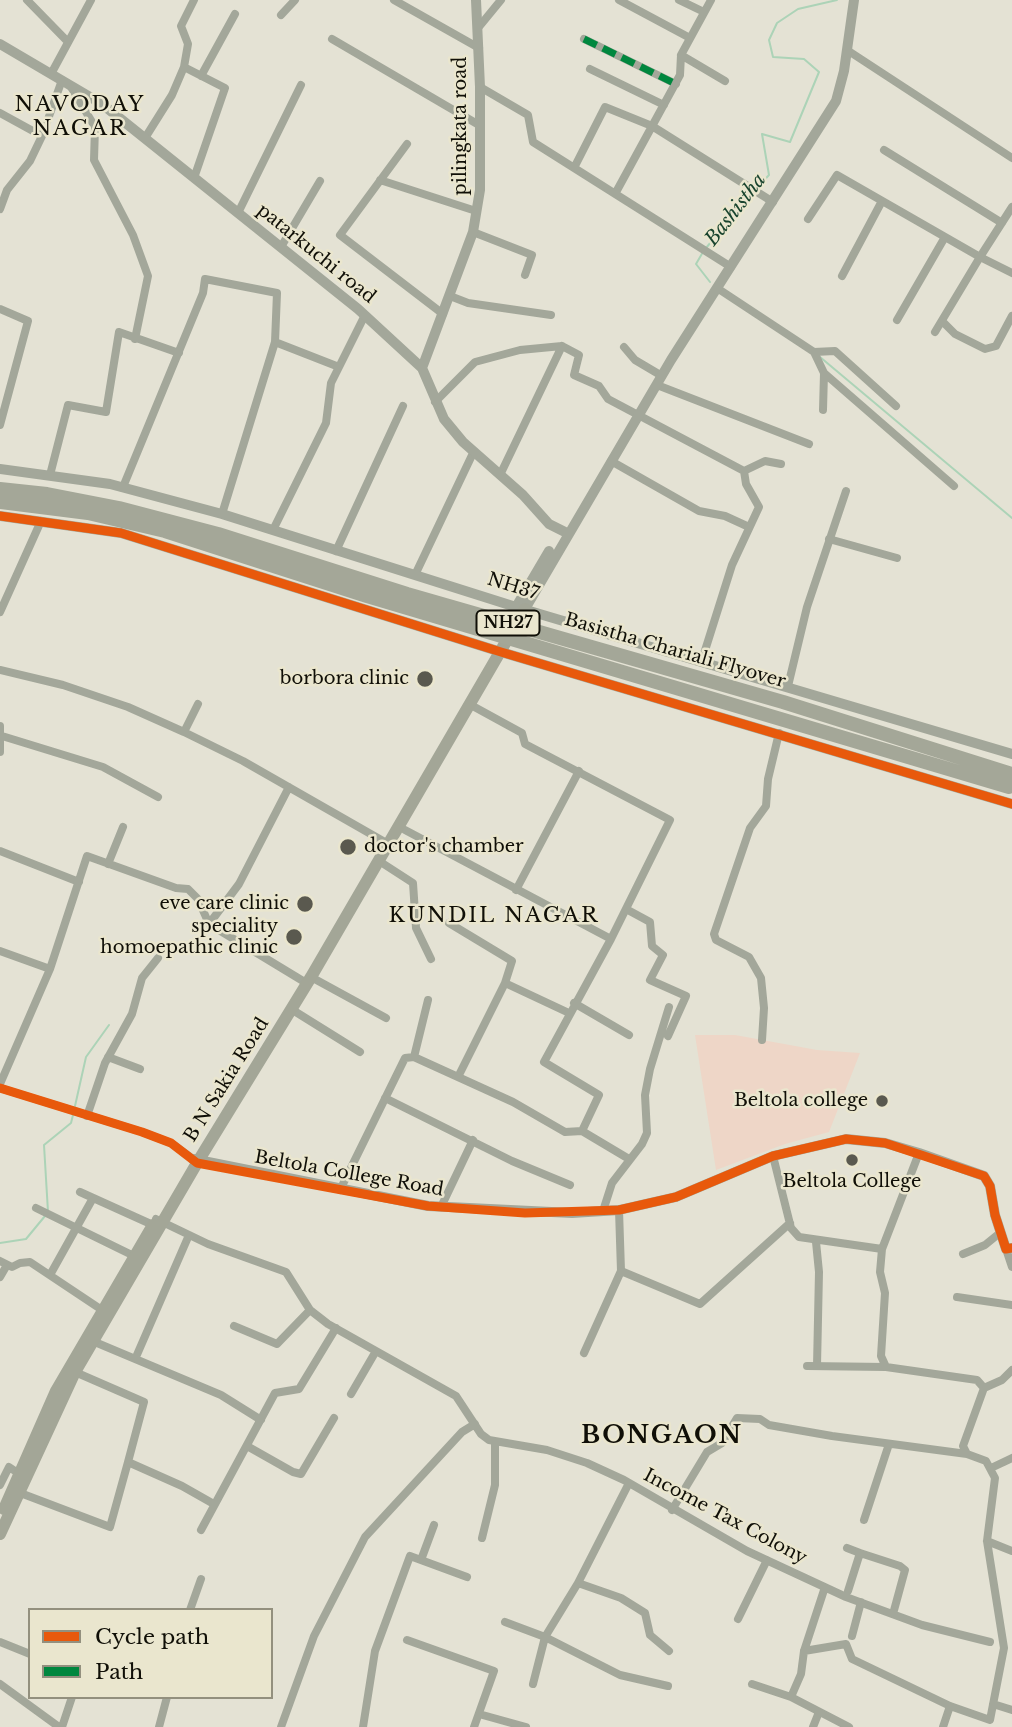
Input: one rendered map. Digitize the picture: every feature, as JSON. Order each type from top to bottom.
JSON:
[{"type":"highway","name":"Basistha Chariali Flyover","points":[[0,489],[47,494],[119,508],[218,534],[407,594],[783,702],[1011,780]]},
{"type":"highway","name":"Basistha Chariali Flyover","points":[[0,502],[88,513],[153,528],[367,596],[1011,780]]},
{"type":"main road","points":[[497,650],[521,608]]},
{"type":"main road","name":"B N Sakia Road","points":[[0,1520],[10,1485],[56,1391],[90,1340],[157,1223],[379,861],[497,650]]},
{"type":"main road","name":"B N Sakia Road","points":[[195,1161],[291,1009],[383,841],[497,650]]},
{"type":"main road","name":"B N Sakia Road","points":[[0,1534],[10,1485],[75,1372],[102,1310],[157,1223]]},
{"type":"street","points":[[27,0],[68,42]]},
{"type":"street","points":[[51,74],[91,0]]},
{"type":"street","points":[[145,138],[172,95],[184,67],[188,44],[181,26],[194,0]]},
{"type":"street","points":[[281,15],[295,0]]},
{"type":"street","points":[[394,0],[479,48]]},
{"type":"street","name":"pilingkata road","points":[[422,368],[473,232],[480,190],[480,88],[476,0]]},
{"type":"street","points":[[478,28],[501,0]]},
{"type":"street","points":[[619,0],[690,38]]},
{"type":"street","points":[[679,0],[704,12]]},
{"type":"street","points":[[615,194],[676,84],[680,75],[681,55],[711,0]]},
{"type":"street","points":[[521,608],[636,413],[836,101],[854,0]]},
{"type":"street","points":[[201,76],[235,14]]},
{"type":"street","points":[[332,39],[479,125]]},
{"type":"street","points":[[584,39],[676,84]]},
{"type":"street","name":"patarkuchi road","points":[[0,44],[102,104],[365,315],[422,368],[444,419],[549,524],[565,532]]},
{"type":"street","points":[[847,50],[1012,158]]},
{"type":"street","points":[[681,55],[725,80]]},
{"type":"street","points":[[184,67],[225,88],[194,178]]},
{"type":"street","points":[[590,69],[664,105]]},
{"type":"street","points":[[0,209],[8,190],[30,161],[66,83]]},
{"type":"street","points":[[66,83],[95,127],[94,160],[134,235],[148,276],[135,339]]},
{"type":"street","points":[[238,213],[301,85]]},
{"type":"street","points":[[480,88],[528,114],[533,142],[731,267]]},
{"type":"street","points":[[574,168],[605,107],[652,126],[773,202]]},
{"type":"street","points":[[0,113],[42,136]]},
{"type":"street","points":[[407,144],[340,235],[443,314]]},
{"type":"street","points":[[884,150],[1002,223]]},
{"type":"street","points":[[808,219],[837,175],[1012,273]]},
{"type":"street","points":[[380,180],[476,212]]},
{"type":"street","points":[[281,247],[320,181]]},
{"type":"street","points":[[842,276],[882,201]]},
{"type":"street","points":[[935,332],[1012,207]]},
{"type":"street","points":[[473,232],[532,256],[524,275]]},
{"type":"street","points":[[897,320],[945,237]]},
{"type":"street","points":[[123,487],[179,354],[203,293],[205,279],[277,293],[275,342],[222,514]]},
{"type":"street","points":[[717,288],[814,352],[824,373],[954,486]]},
{"type":"street","points":[[450,296],[468,303],[551,316]]},
{"type":"street","points":[[0,309],[27,321],[0,425]]},
{"type":"street","points":[[273,530],[326,423],[328,394],[365,315]]},
{"type":"street","points":[[942,321],[955,334],[985,349],[996,346],[1012,316]]},
{"type":"street","points":[[50,475],[68,405],[106,412],[119,332],[179,354]]},
{"type":"street","points":[[275,342],[339,367]]},
{"type":"street","points":[[500,475],[562,346]]},
{"type":"street","points":[[435,402],[475,362],[520,349],[562,346],[579,355],[574,374],[599,386],[608,398],[744,471]]},
{"type":"street","points":[[624,347],[635,360],[659,378],[809,444]]},
{"type":"street","points":[[814,352],[835,351],[896,406]]},
{"type":"street","points":[[823,410],[824,373]]},
{"type":"street","points":[[337,551],[403,406]]},
{"type":"street","points":[[565,532],[611,461],[636,413]]},
{"type":"street","points":[[415,575],[474,451]]},
{"type":"street","points":[[611,461],[699,511],[725,516],[749,527]]},
{"type":"street","points":[[744,471],[765,461],[781,464]]},
{"type":"street","name":"NH37","points":[[0,469],[123,487],[222,514],[521,608],[1012,754]]},
{"type":"street","points":[[702,660],[732,565],[759,507],[746,484],[744,471]]},
{"type":"street","points":[[788,686],[807,607],[846,491]]},
{"type":"street","points":[[0,516],[121,533],[497,650],[1012,804]]},
{"type":"street","points":[[0,612],[41,521]]},
{"type":"street","points":[[829,539],[897,558]]},
{"type":"street","points":[[0,670],[63,685],[184,732],[289,787],[383,841]]},
{"type":"street","points":[[184,732],[198,704]]},
{"type":"street","points":[[469,704],[522,733],[525,744],[670,820],[611,939],[544,1062],[599,1095],[582,1131]]},
{"type":"street","points":[[0,726],[0,752]]},
{"type":"street","points":[[762,1040],[764,1009],[761,978],[749,957],[716,940],[713,934],[750,828],[766,806],[768,779],[779,733]]},
{"type":"street","points":[[2,736],[103,767],[158,797]]},
{"type":"street","points":[[516,890],[579,772]]},
{"type":"street","points":[[209,924],[239,884],[289,787]]},
{"type":"street","points":[[108,864],[123,827]]},
{"type":"street","points":[[405,830],[611,939]]},
{"type":"street","points":[[0,851],[79,882]]},
{"type":"street","points":[[195,1161],[171,1143],[0,1086],[50,969],[86,856],[176,888],[188,889],[198,899],[209,924],[307,979],[386,1018]]},
{"type":"street","points":[[379,861],[413,883],[416,928],[431,958]]},
{"type":"street","points":[[626,909],[650,922],[652,946],[663,955],[650,980],[686,996],[668,1036]]},
{"type":"street","points":[[449,923],[512,961],[505,983],[458,1077]]},
{"type":"street","points":[[0,951],[50,969]]},
{"type":"street","points":[[87,1116],[108,1057],[132,1014],[142,978],[158,958]]},
{"type":"street","points":[[505,983],[569,1013]]},
{"type":"street","points":[[414,1057],[428,1000]]},
{"type":"street","points":[[575,1003],[629,1035]]},
{"type":"street","points":[[603,1211],[608,1192],[647,1133],[645,1095],[669,1007]]},
{"type":"street","points":[[291,1009],[360,1052]]},
{"type":"street","points":[[108,1057],[140,1069]]},
{"type":"street","points":[[340,1190],[405,1058],[414,1057],[513,1102],[565,1132],[582,1131],[629,1159]]},
{"type":"street","points":[[385,1098],[570,1185]]},
{"type":"street","name":"Beltola College Road","points":[[195,1161],[441,1207],[524,1213],[603,1211],[676,1197],[722,1181],[773,1156],[846,1139],[885,1143],[984,1176],[990,1186],[1001,1232],[1009,1248]]},
{"type":"street","points":[[441,1207],[473,1140]]},
{"type":"street","points":[[886,1367],[881,1356],[886,1293],[880,1272],[882,1249],[919,1153]]},
{"type":"street","points":[[773,1156],[790,1223],[799,1237],[816,1242],[882,1249]]},
{"type":"street","points":[[80,1192],[286,1272],[310,1310],[336,1328],[456,1396],[481,1434],[495,1441],[495,1485],[482,1538]]},
{"type":"street","points":[[50,1275],[93,1198]]},
{"type":"street","points":[[36,1208],[134,1256]]},
{"type":"street","points":[[584,1353],[621,1271],[619,1210]]},
{"type":"street","points":[[621,1271],[700,1304],[790,1223]]},
{"type":"street","points":[[963,1254],[985,1245],[1001,1232]]},
{"type":"street","points":[[136,1357],[189,1235]]},
{"type":"street","points":[[816,1242],[819,1272],[817,1366]]},
{"type":"street","points":[[1009,1248],[1012,1267]]},
{"type":"street","points":[[0,1277],[3,1263],[12,1267],[20,1262],[30,1262],[102,1310]]},
{"type":"street","points":[[957,1297],[1012,1305]]},
{"type":"street","points":[[234,1326],[277,1344],[310,1310]]},
{"type":"street","points":[[201,1530],[212,1503],[247,1446],[275,1392],[299,1389],[336,1328]]},
{"type":"street","points":[[90,1340],[136,1357],[221,1395],[261,1420]]},
{"type":"street","points":[[351,1394],[376,1351]]},
{"type":"street","points":[[807,1366],[886,1367],[977,1380],[984,1388]]},
{"type":"street","points":[[10,1485],[110,1527],[144,1402],[75,1372]]},
{"type":"street","points":[[967,1454],[963,1446],[984,1388],[1011,1373]]},
{"type":"street","points":[[247,1446],[301,1474],[334,1418]]},
{"type":"street","points":[[672,1510],[707,1452],[722,1443],[737,1418],[760,1419],[769,1425],[967,1454],[986,1461],[995,1478],[987,1541],[1008,1649],[990,1720],[950,1706],[852,1658],[846,1643],[804,1651]]},
{"type":"street","points":[[281,1727],[314,1636],[365,1537],[462,1432],[475,1424]]},
{"type":"street","name":"Income Tax Colony","points":[[495,1441],[547,1450],[587,1463],[629,1483],[672,1510],[767,1560],[821,1585],[893,1614],[990,1642]]},
{"type":"street","points":[[864,1520],[889,1444]]},
{"type":"street","points":[[991,1468],[1012,1458]]},
{"type":"street","points":[[128,1462],[171,1480],[212,1503]]},
{"type":"street","points":[[533,1684],[545,1637],[578,1583],[629,1483]]},
{"type":"street","points":[[421,1560],[434,1525]]},
{"type":"street","points":[[987,1541],[1012,1551]]},
{"type":"street","points":[[847,1548],[901,1566],[905,1570],[893,1614]]},
{"type":"street","points":[[848,1591],[860,1553]]},
{"type":"street","points":[[363,1727],[375,1651],[410,1556],[467,1577]]},
{"type":"street","points":[[738,1619],[767,1560]]},
{"type":"street","points":[[191,1608],[201,1579]]},
{"type":"street","points":[[578,1583],[621,1598],[645,1613],[650,1635],[668,1651]]},
{"type":"street","points":[[791,1697],[801,1674],[804,1651],[821,1585]]},
{"type":"street","points":[[852,1636],[861,1602]]},
{"type":"street","points":[[505,1622],[545,1637],[620,1675],[668,1686]]},
{"type":"street","points":[[408,1640],[494,1671],[474,1727]]},
{"type":"street","points":[[0,1643],[28,1653]]},
{"type":"street","points":[[0,1684],[60,1727],[71,1699]]},
{"type":"street","points":[[752,1684],[791,1697],[849,1727]]},
{"type":"street","points":[[159,1727],[166,1699]]},
{"type":"street","points":[[993,1704],[1012,1710]]},
{"type":"street","points":[[943,1727],[950,1706]]},
{"type":"street","points":[[813,1727],[819,1712]]},
{"type":"street","points":[[479,1714],[526,1727]]},
{"type":"shaded area","points":[[695,1035],[735,1035],[817,1050],[860,1053],[829,1132],[785,1144],[716,1170]]},
{"type":"waterway","name":"Bashistha","points":[[756,189],[769,175],[762,134],[790,142],[819,72],[804,59],[773,57],[769,40],[777,23],[798,9],[837,0]]},
{"type":"waterway","name":"Bashistha","points":[[706,248],[752,193]]},
{"type":"waterway","name":"Bashistha","points":[[703,252],[696,264],[710,282]]},
{"type":"waterway","name":"Bashistha","points":[[820,357],[1012,518]]},
{"type":"waterway","points":[[75,1106],[86,1057],[109,1025]]},
{"type":"waterway","points":[[48,1212],[44,1145],[71,1123],[73,1115]]},
{"type":"waterway","points":[[0,1243],[26,1239],[45,1216]]},
{"type":"marked path","points":[[584,39],[676,84]]},
{"type":"cycle path","points":[[0,516],[121,533],[501,652],[1012,804]]},
{"type":"cycle path","points":[[0,1088],[171,1143],[197,1163],[428,1206],[525,1213],[619,1210],[676,1197],[773,1156],[846,1139],[885,1143],[984,1176],[990,1186],[995,1215],[1006,1249],[1012,1248]]},
{"type":"place","name":"borbora clinic","points":[[425,679]]},
{"type":"place","name":"doctor's chamber","points":[[348,847]]},
{"type":"place","name":"eve care clinic","points":[[305,904]]},
{"type":"place","name":"speciality homoepathic clinic","points":[[294,937]]},
{"type":"place","name":"Beltola college","points":[[882,1101]]},
{"type":"place","name":"Beltola College","points":[[852,1160]]},
{"type":"district","name":"NAVODAY NAGAR","points":[[80,117]]},
{"type":"district","name":"KUNDIL NAGAR","points":[[494,916]]},
{"type":"district","name":"BONGAON","points":[[662,1436]]}]
